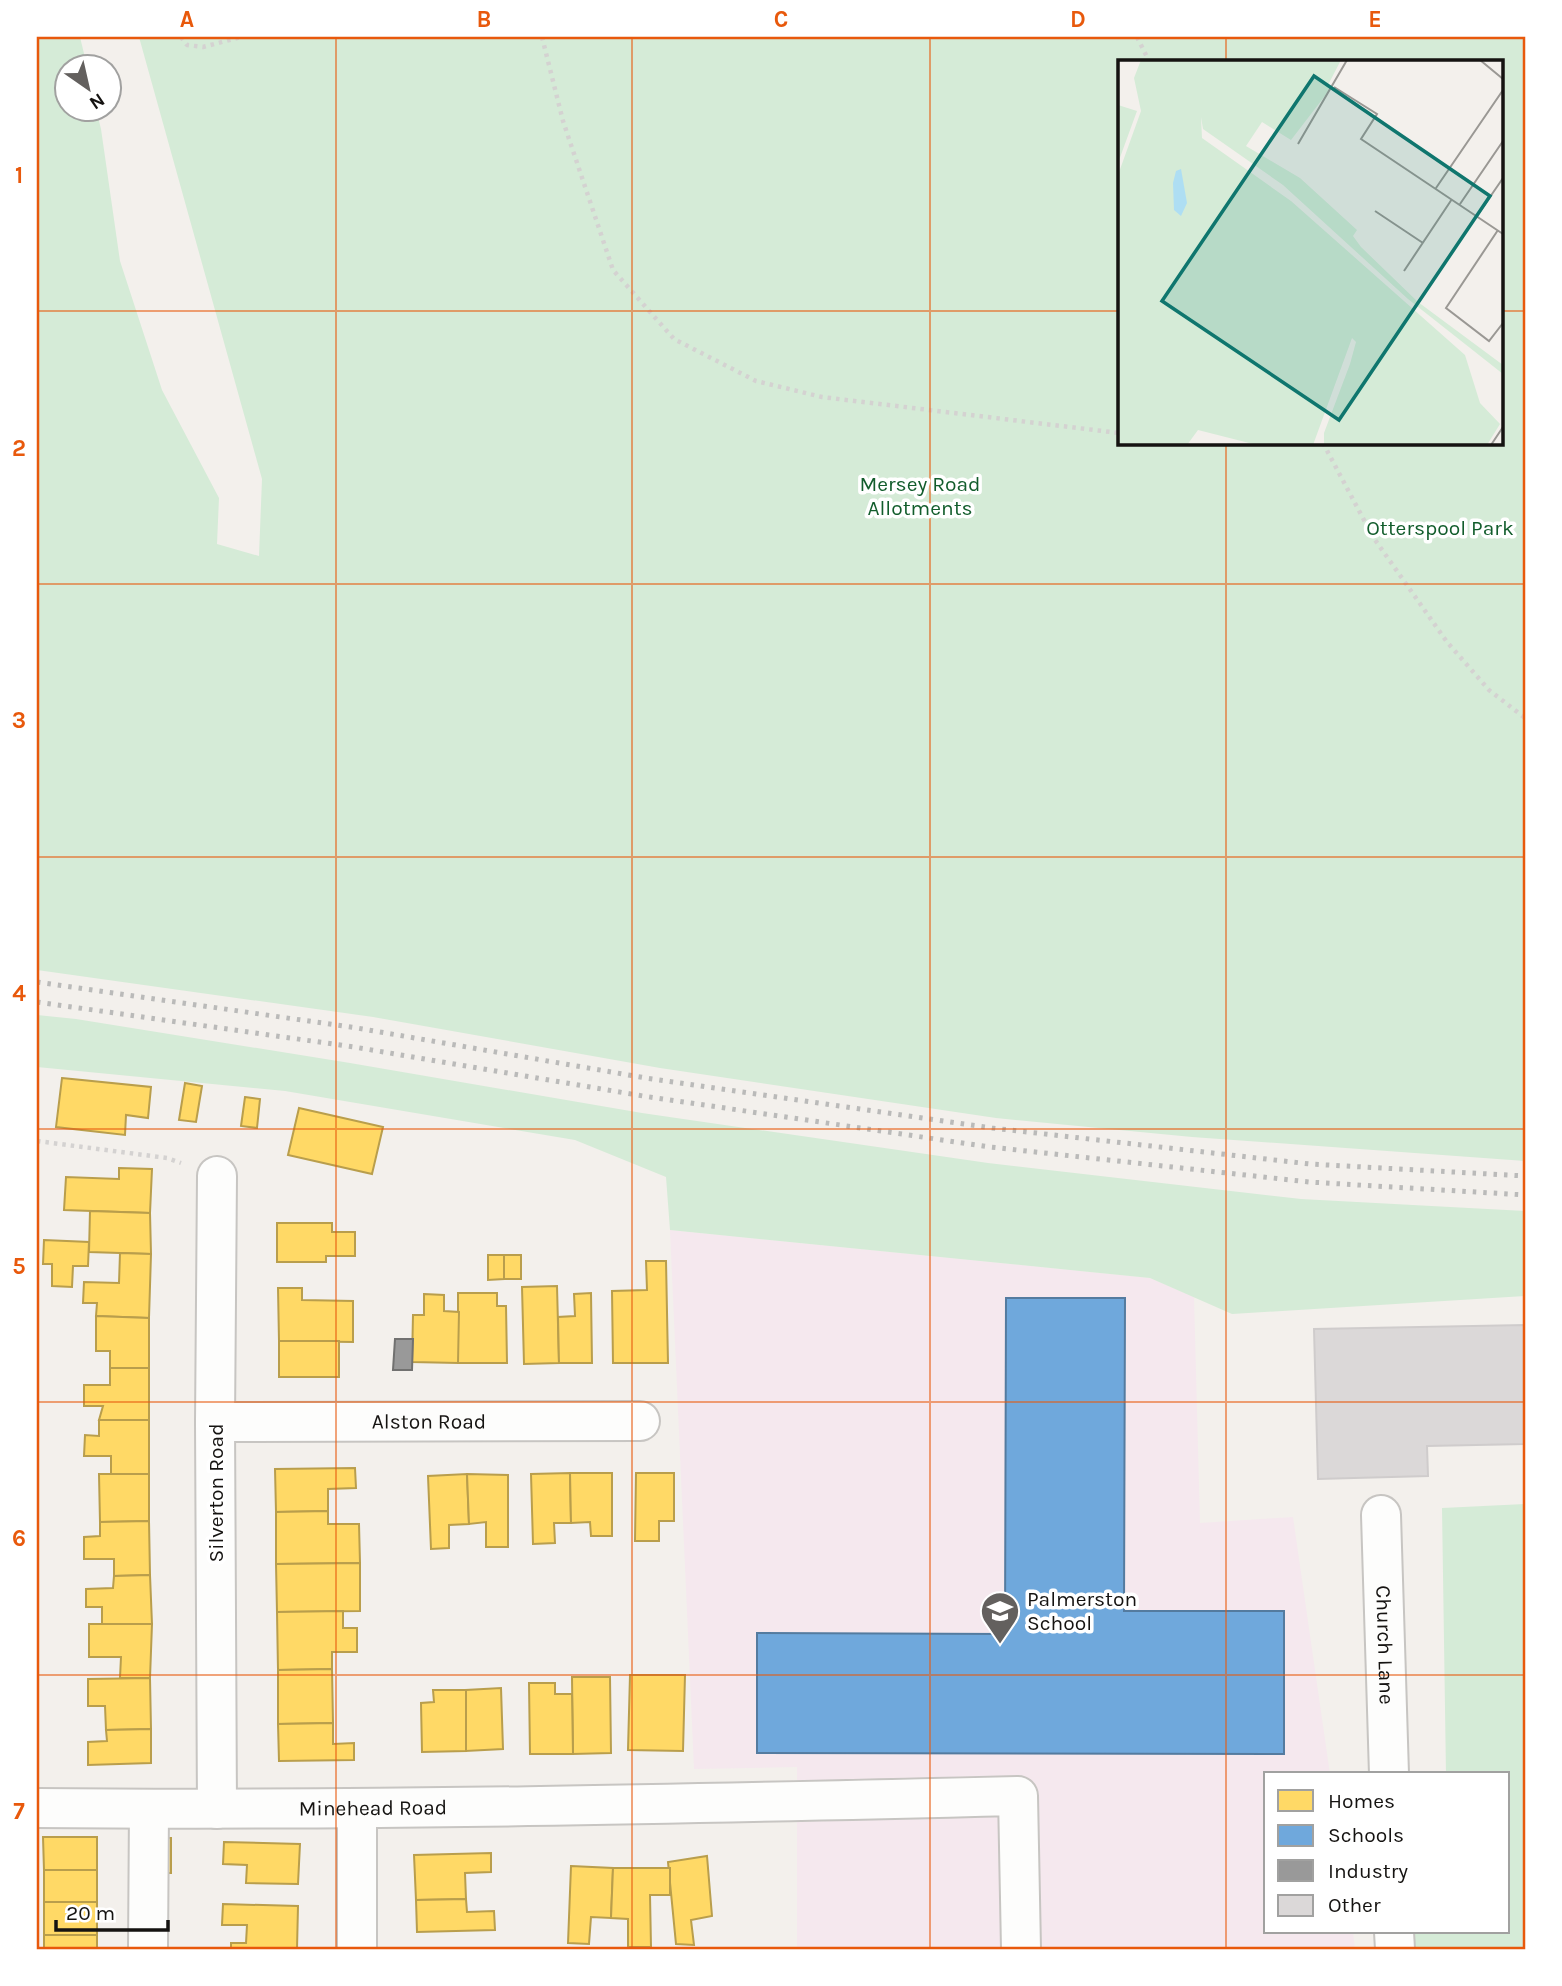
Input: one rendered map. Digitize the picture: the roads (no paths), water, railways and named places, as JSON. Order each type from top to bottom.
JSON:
[{"type":"street","name":"Silverton Road","points":[[217,1176],[217,1809]]},
{"type":"street","name":"Alston Road","points":[[215,1422],[640,1421]]},
{"type":"street","name":"Church Lane","points":[[1381,1515],[1389,1772]]},
{"type":"street","name":"Minehead Road","points":[[37,1808],[358,1808],[1018,1796],[1021,1949]]},
{"type":"street","points":[[357,1949],[358,1808]]},
{"type":"street","points":[[148,1949],[149,1809]]},
{"type":"railway","points":[[37,982],[357,1028],[646,1078],[992,1128],[1310,1164],[1525,1176]]},
{"type":"railway","points":[[37,1002],[354,1047],[643,1096],[990,1147],[1309,1182],[1525,1195]]},
{"type":"place","name":"Palmerston School","points":[[1000,1645]]},
{"type":"park label","name":"Mersey Road Allotments","points":[[920,496]]},
{"type":"park label","name":"Otterspool Park","points":[[1440,528]]}]
